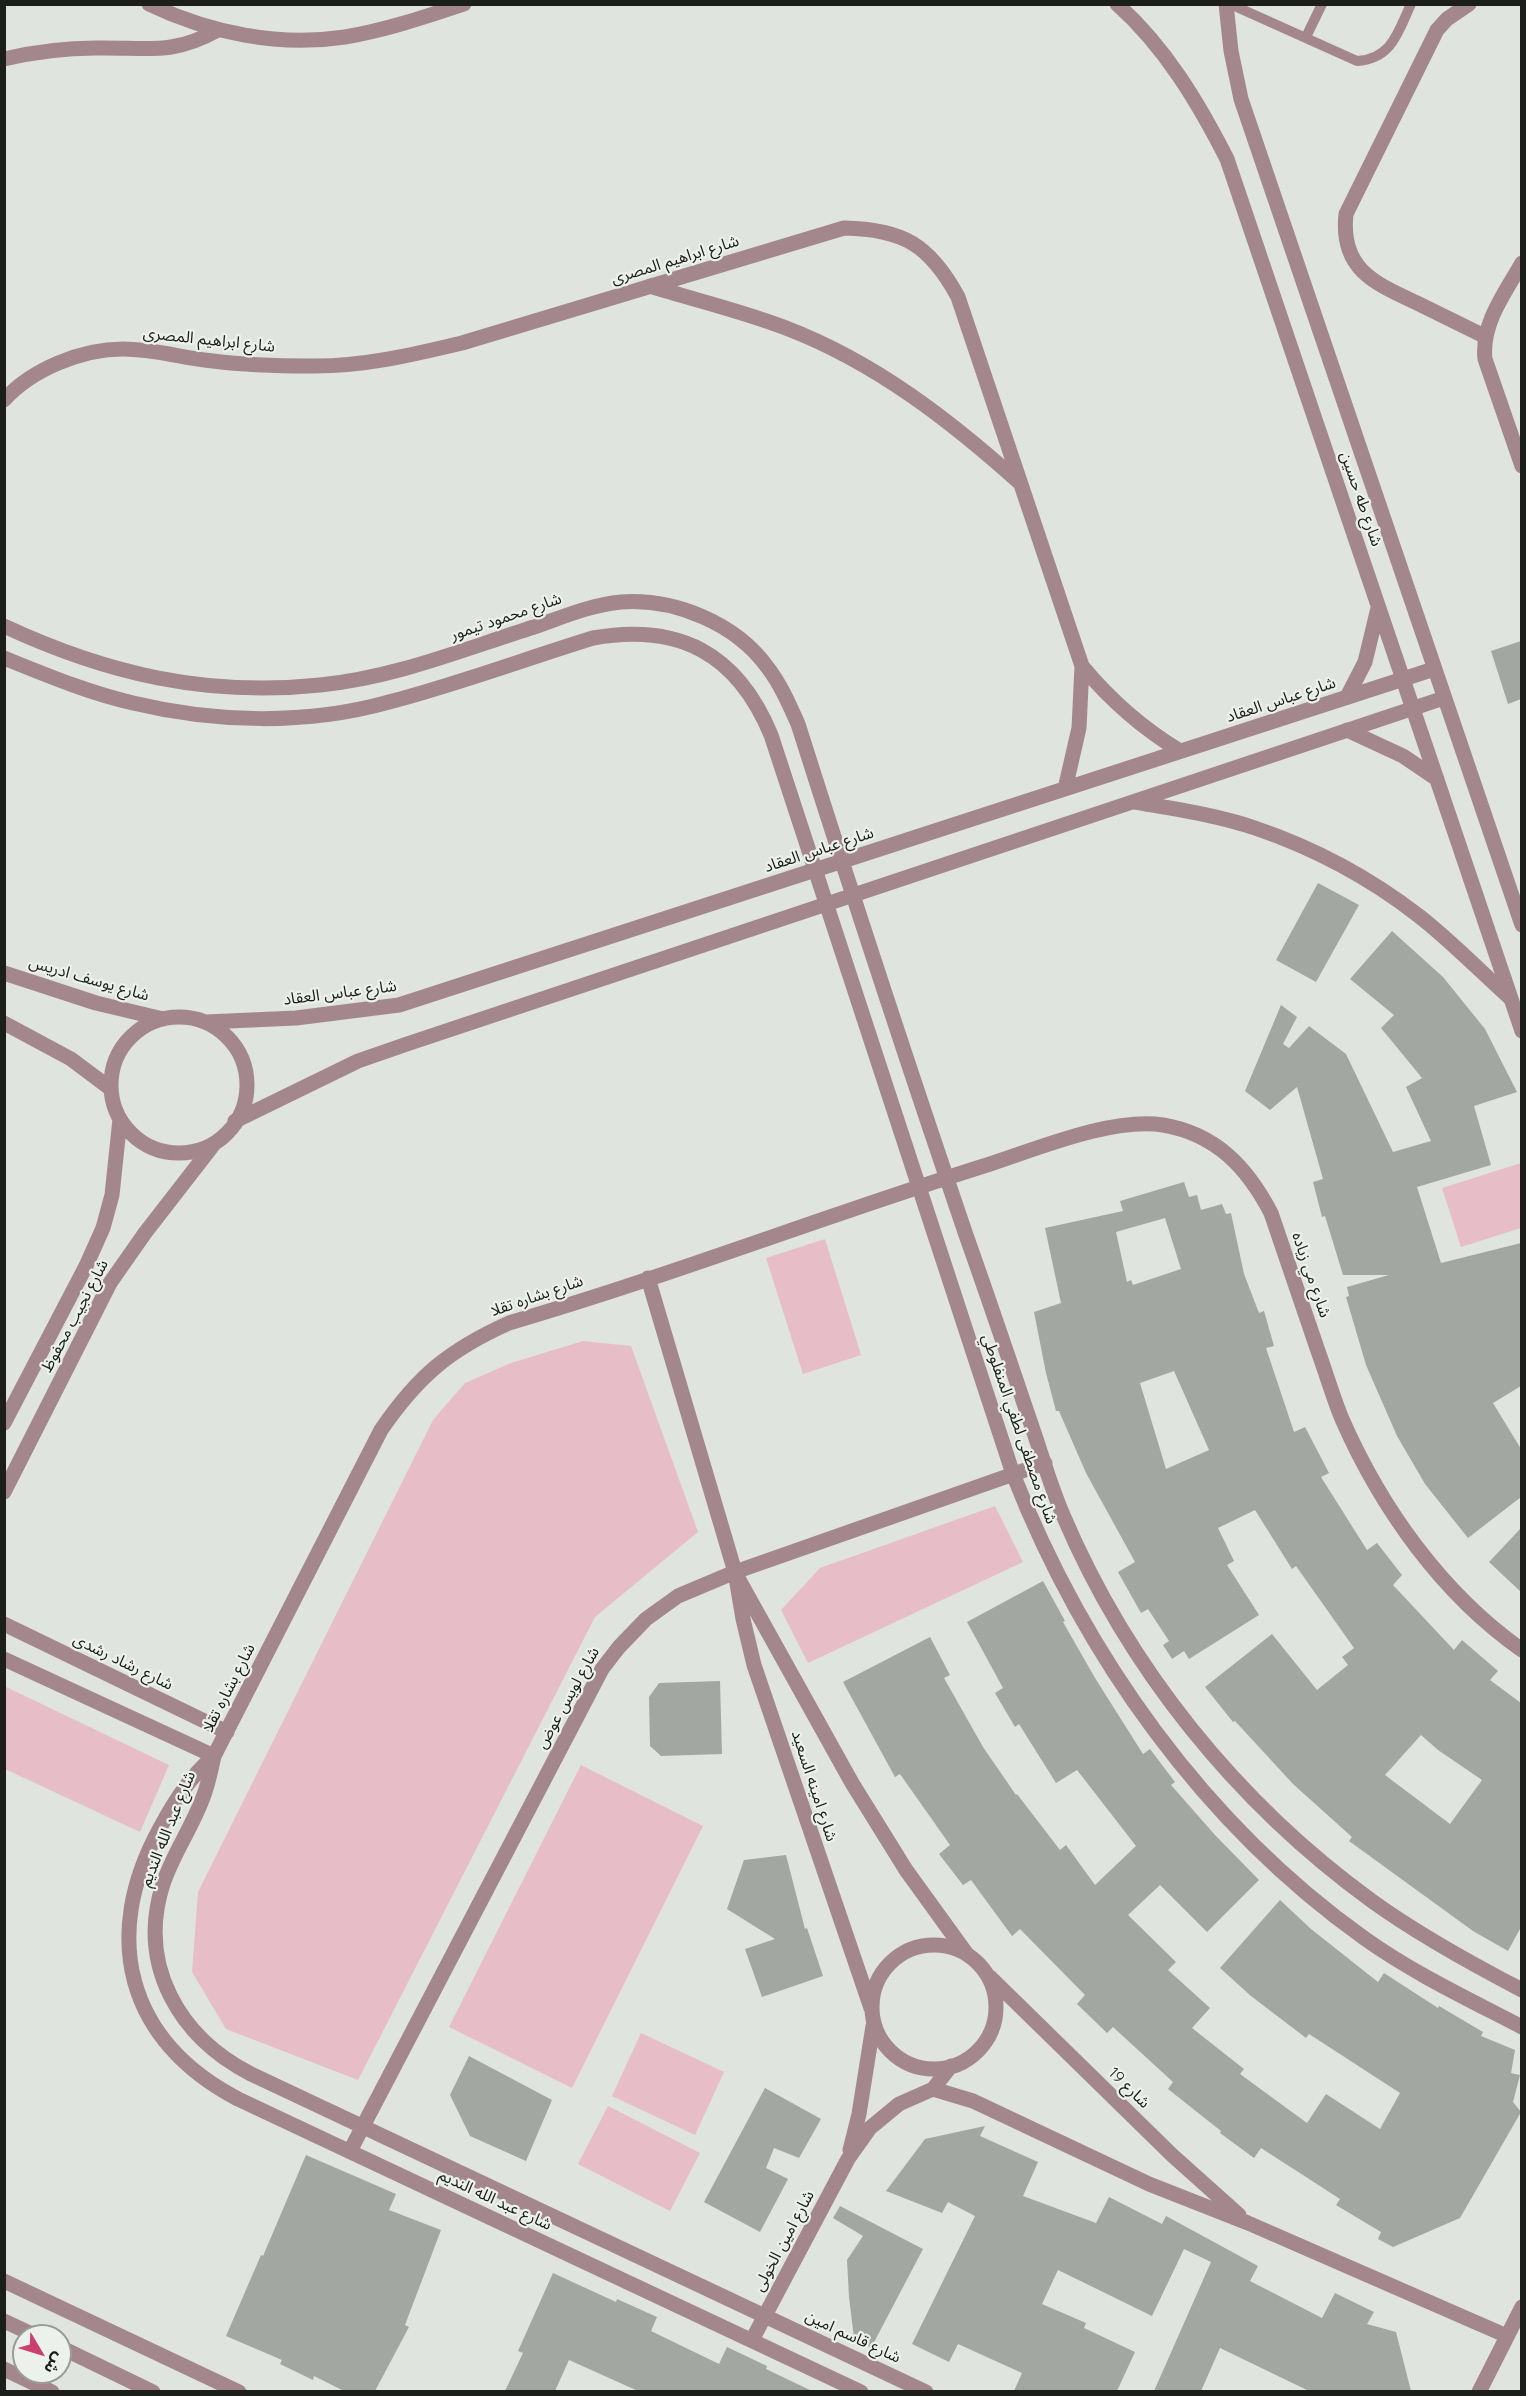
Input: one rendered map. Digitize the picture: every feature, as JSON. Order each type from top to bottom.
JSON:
[{"type":"street","points":[[149,4],[218,30],[274,39],[309,40],[344,37],[378,30],[464,4]]},
{"type":"street","name":"شارع طه حسين","points":[[1117,4],[1167,58],[1200,107],[1227,159],[1521,1031]]},
{"type":"street","name":"شارع طه حسين","points":[[1228,4],[1231,51],[1241,99],[1434,669],[1519,908],[1521,925]]},
{"type":"street","points":[[1469,4],[1447,19],[1437,30],[1346,214],[1345,226],[1349,250],[1360,270],[1368,278],[1484,336]]},
{"type":"street","points":[[4,59],[32,53],[96,48],[157,50],[178,47],[218,30]]},
{"type":"street","name":"شارع ابراهيم المصرى","points":[[4,400],[10,393],[44,370],[82,355],[122,349],[163,352],[212,361],[262,366],[363,363],[409,356],[462,343],[844,228],[873,228],[900,236],[925,251],[945,272],[958,297],[1082,666],[1079,728],[1065,789]]},
{"type":"street","points":[[1521,262],[1484,336],[1485,359],[1521,466]]},
{"type":"street","points":[[650,286],[786,328],[850,358],[921,402],[968,437],[1021,484]]},
{"type":"street","name":"شارع محمود تيمور","points":[[4,626],[47,646],[136,675],[229,688],[276,689],[369,678],[414,667],[589,608],[622,602],[654,603],[686,610],[717,624],[744,642],[767,665],[785,693],[798,724],[852,895]]},
{"type":"street","points":[[1347,697],[1365,662],[1379,605]]},
{"type":"street","points":[[4,658],[48,676],[132,703],[183,713],[234,718],[286,718],[338,713],[388,703],[593,638],[621,633],[649,633],[676,639],[702,650],[725,666],[745,686],[760,709],[771,735],[825,904]]},
{"type":"street","points":[[459,652],[466,678]]},
{"type":"street","name":"شارع ابراهيم المصرى","points":[[1082,666],[1117,705],[1158,738],[1180,751]]},
{"type":"street","name":"شارع عباس العقاد","points":[[206,1022],[296,1018],[399,1005],[1434,669]]},
{"type":"street","points":[[236,1121],[368,1058],[1444,698]]},
{"type":"street","points":[[1347,730],[1403,756],[1437,779]]},
{"type":"street","points":[[1132,802],[1194,812],[1254,828],[1312,851],[1368,880],[1419,916],[1510,998]]},
{"type":"street","name":"شارع مصطفى لطفي المنفلوطي","points":[[852,895],[1061,1511],[1111,1611],[1173,1705],[1230,1773],[1285,1829],[1371,1900],[1465,1961],[1521,1990]]},
{"type":"street","name":"شارع مصطفى لطفي المنفلوطي","points":[[825,904],[1012,1474],[1034,1529],[1096,1644],[1145,1715],[1211,1800],[1258,1850],[1310,1896],[1364,1938],[1423,1976],[1521,2027]]},
{"type":"street","name":"شارع يوسف ادريس","points":[[4,973],[96,1003],[163,1019]]},
{"type":"street","points":[[192,1018],[206,1022],[225,1034],[239,1051],[246,1071],[247,1094],[240,1115],[225,1134],[203,1149],[172,1152],[156,1149],[142,1142],[130,1131],[120,1119],[114,1105],[111,1089],[112,1074],[118,1055],[130,1038],[145,1026],[163,1019],[192,1018]]},
{"type":"street","points":[[4,1023],[71,1059],[111,1089]]},
{"type":"street","name":"شارع نجيب محفوظ","points":[[4,1423],[86,1266],[103,1228],[112,1195],[120,1119]]},
{"type":"street","name":"شارع مي زياده","points":[[947,1177],[1105,1128],[1134,1123],[1163,1125],[1191,1133],[1217,1146],[1239,1164],[1257,1187],[1271,1213],[1342,1418],[1366,1470],[1396,1518],[1430,1564],[1470,1606],[1521,1650]]},
{"type":"street","name":"شارع نجيب محفوظ","points":[[4,1492],[110,1283],[145,1233],[217,1140]]},
{"type":"street","name":"شارع بشاره تقلا","points":[[214,1756],[381,1430],[400,1402],[423,1377],[449,1355],[478,1337],[509,1323],[947,1177]]},
{"type":"street","name":"شارع امينه السعيد","points":[[648,1278],[735,1572],[754,1665],[872,2015]]},
{"type":"street","name":"شارع لويس عوض","points":[[350,2151],[602,1669],[646,1619],[678,1596],[735,1572],[1044,1463]]},
{"type":"street","name":"شارع امينه السعيد","points":[[735,1572],[852,1783],[906,1870],[966,1953]]},
{"type":"street","name":"شارع رشاد رشدى","points":[[4,1624],[227,1732]]},
{"type":"street","points":[[4,1659],[214,1756]]},
{"type":"street","name":"شارع عبد الله النديم","points":[[214,1756],[202,1800],[170,1868],[157,1909],[158,1960],[165,1985],[190,2029],[228,2062],[765,2315]]},
{"type":"street","name":"شارع عبد الله النديم","points":[[214,1756],[183,1788],[147,1851],[130,1902],[128,1929],[135,1982],[144,2007],[157,2031],[173,2052],[192,2071],[238,2099],[752,2340]]},
{"type":"street","points":[[934,1944],[950,1946],[966,1953],[978,1962],[988,1975],[994,1989],[996,2006],[994,2022],[979,2050],[966,2060],[934,2069],[916,2067],[901,2060],[879,2038],[872,2015],[873,1992],[879,1976],[889,1963],[902,1953],[917,1946],[934,1944]]},
{"type":"street","name":"شارع 19","points":[[988,1975],[1172,2155],[1248,2223]]},
{"type":"street","name":"شارع امين الخولى","points":[[848,2158],[859,2114],[872,2015]]},
{"type":"street","points":[[916,2067],[933,2089],[951,2066]]},
{"type":"street","name":"شارع امين الخولى","points":[[752,2340],[848,2158],[870,2128],[899,2104],[933,2089]]},
{"type":"street","name":"شارع 19","points":[[933,2089],[973,2101],[1149,2184],[1248,2223],[1507,2336]]},
{"type":"street","points":[[4,2281],[239,2391]]},
{"type":"street","points":[[1479,2391],[1521,2307]]},
{"type":"street","name":"شارع قاسم امين","points":[[765,2315],[926,2391]]},
{"type":"street","points":[[752,2340],[861,2391]]},
{"type":"street","points":[[72,2353],[153,2391]]},
{"type":"street","points":[[4,2369],[52,2391]]},
{"type":"lane","points":[[1228,4],[1357,61],[1369,61],[1381,56],[1390,47],[1412,4]]},
{"type":"lane","points":[[1306,37],[1322,4]]},
{"type":"shaded area","points":[[1521,1163],[1521,1228],[1461,1247],[1442,1188]]},
{"type":"shaded area","points":[[825,1239],[861,1355],[803,1374],[766,1258]]},
{"type":"shaded area","points":[[583,1341],[631,1346],[698,1532],[595,1617],[358,2080],[226,2029],[192,1972],[198,1892],[433,1420],[465,1383],[511,1363]]},
{"type":"shaded area","points":[[995,1506],[1023,1562],[808,1663],[781,1610],[820,1568]]},
{"type":"shaded area","points":[[4,1686],[169,1765],[140,1832],[5,1769]]},
{"type":"shaded area","points":[[581,1765],[703,1826],[572,2088],[449,2027]]},
{"type":"shaded area","points":[[641,2033],[724,2072],[695,2135],[612,2096]]},
{"type":"shaded area","points":[[608,2106],[700,2153],[670,2211],[578,2164]]},
{"type":"building","points":[[1521,641],[1521,699],[1508,704],[1491,651]]},
{"type":"building","points":[[1318,883],[1359,905],[1316,982],[1276,960]]},
{"type":"building","points":[[1392,931],[1443,977],[1485,1029],[1517,1092],[1474,1106],[1491,1165],[1417,1187],[1441,1263],[1521,1243],[1521,1386],[1493,1403],[1521,1449],[1521,1497],[1468,1538],[1425,1484],[1397,1436],[1366,1365],[1346,1297],[1349,1296],[1347,1287],[1389,1275],[1343,1275],[1325,1216],[1322,1217],[1313,1182],[1323,1179],[1297,1087],[1270,1110],[1245,1091],[1281,1005],[1297,1017],[1283,1044],[1289,1048],[1309,1026],[1346,1054],[1393,1152],[1431,1141],[1406,1087],[1422,1078],[1381,1028],[1394,1015],[1350,979]]},
{"type":"building","points":[[1184,1182],[1189,1197],[1197,1195],[1201,1210],[1222,1204],[1226,1214],[1231,1213],[1244,1274],[1259,1313],[1264,1311],[1274,1346],[1266,1348],[1294,1432],[1305,1427],[1329,1473],[1321,1477],[1367,1550],[1377,1543],[1402,1575],[1393,1585],[1454,1650],[1462,1640],[1498,1671],[1490,1680],[1521,1703],[1521,1927],[1508,1951],[1473,1931],[1349,1841],[1352,1837],[1293,1784],[1235,1721],[1233,1722],[1205,1687],[1272,1634],[1317,1690],[1348,1665],[1342,1657],[1354,1648],[1296,1566],[1292,1569],[1255,1510],[1218,1528],[1234,1561],[1227,1565],[1259,1615],[1189,1659],[1184,1651],[1172,1659],[1163,1645],[1169,1641],[1148,1609],[1141,1613],[1118,1572],[1135,1562],[1086,1473],[1059,1411],[1056,1411],[1034,1312],[1061,1303],[1045,1228],[1123,1211],[1120,1201]],"holes":[[[1165,1218],[1181,1269],[1133,1285],[1131,1280],[1127,1282],[1116,1232]],[[1174,1371],[1209,1450],[1166,1469],[1140,1383]],[[1421,1735],[1438,1750],[1482,1780],[1450,1824],[1385,1775]]]},
{"type":"building","points":[[1521,1528],[1521,1592],[1489,1562]]},
{"type":"building","points":[[1043,1581],[1095,1678],[1143,1754],[1150,1749],[1175,1782],[1171,1785],[1259,1880],[1207,1932],[1160,1885],[1128,1915],[1176,1962],[1168,1970],[1210,2008],[1192,2028],[1244,2069],[1240,2074],[1307,2123],[1326,2094],[1380,2129],[1400,2093],[1309,2034],[1306,2038],[1251,1996],[1220,1968],[1280,1900],[1311,1929],[1378,1982],[1384,1973],[1438,2008],[1439,2006],[1483,2032],[1481,2036],[1515,2050],[1511,2073],[1520,2075],[1513,2102],[1521,2112],[1460,2218],[1393,2247],[1378,2239],[1381,2232],[1336,2205],[1340,2199],[1261,2148],[1254,2158],[1168,2089],[1173,2082],[1113,2027],[1107,2033],[1077,2004],[1085,1995],[1020,1929],[1012,1936],[971,1880],[963,1885],[939,1854],[950,1845],[900,1774],[895,1777],[843,1682],[930,1637],[950,1675],[944,1678],[983,1747],[1016,1795],[1060,1850],[1066,1845],[1095,1885],[1136,1846],[1077,1770],[1056,1783],[1019,1724],[1015,1727],[995,1693],[1003,1688],[967,1622]]},
{"type":"building","points":[[720,1681],[722,1754],[661,1756],[650,1746],[649,1697],[659,1683]]},
{"type":"building","points":[[786,1855],[805,1929],[807,1928],[823,1976],[762,1997],[745,1949],[775,1939],[727,1909],[744,1860]]},
{"type":"building","points":[[469,2056],[552,2100],[526,2161],[470,2136],[450,2095]]},
{"type":"building","points":[[765,2088],[821,2119],[799,2158],[774,2148],[766,2168],[788,2179],[760,2232],[704,2202]]},
{"type":"building","points":[[985,2126],[980,2136],[1038,2162],[1023,2196],[1096,2223],[1109,2197],[1162,2224],[1166,2216],[1258,2266],[1250,2281],[1322,2318],[1335,2293],[1374,2312],[1367,2324],[1396,2332],[1411,2391],[1309,2391],[1220,2348],[1201,2391],[1154,2391],[1211,2262],[1184,2249],[1152,2316],[1058,2270],[1042,2304],[1086,2323],[1084,2328],[1135,2352],[1117,2391],[1014,2391],[1022,2373],[958,2344],[949,2362],[912,2344],[975,2216],[948,2202],[942,2213],[886,2191],[925,2139]]},
{"type":"building","points":[[306,2155],[396,2194],[389,2210],[441,2230],[405,2325],[409,2327],[375,2391],[344,2391],[314,2376],[313,2380],[280,2364],[282,2360],[226,2336]]},
{"type":"building","points":[[840,2206],[923,2249],[871,2348],[854,2338],[849,2297],[847,2260],[863,2236],[833,2218]]},
{"type":"building","points":[[553,2273],[616,2302],[617,2299],[657,2317],[651,2331],[719,2364],[727,2347],[812,2391],[638,2391],[569,2360],[555,2391],[505,2391],[523,2353],[518,2351]]}]
